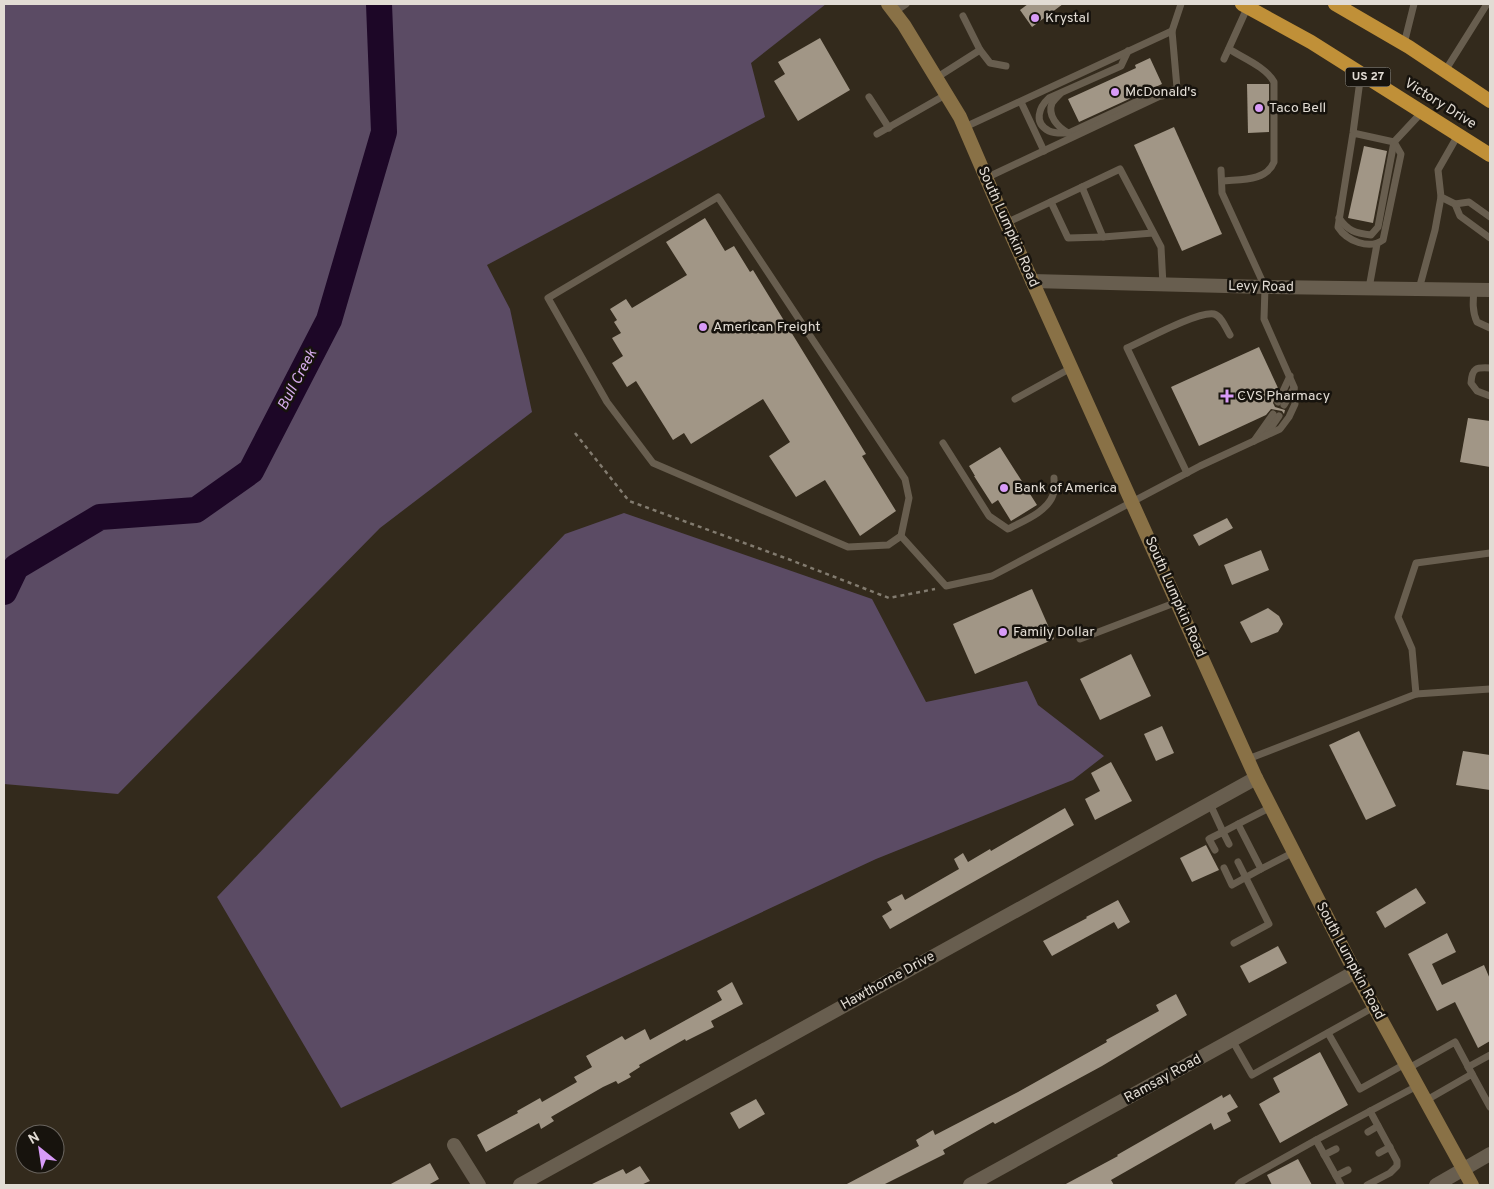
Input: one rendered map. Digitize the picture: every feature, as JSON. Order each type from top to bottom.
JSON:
[{"type":"highway","points":[[1335,4],[1489,97]]},
{"type":"highway","name":"Victory Drive","points":[[1246,5],[1311,42],[1490,155]]},
{"type":"main road","name":"South Lumpkin Road","points":[[891,8],[960,117],[1256,778],[1355,972],[1472,1185]]},
{"type":"street","name":"Levy Road","points":[[1032,281],[1490,290]]},
{"type":"street","name":"Hawthorne Drive","points":[[520,1185],[1256,778]]},
{"type":"street","name":"Ramsay Road","points":[[970,1185],[1355,972]]},
{"type":"street","points":[[454,1145],[480,1185]]},
{"type":"street","points":[[1436,1185],[1490,1154]]},
{"type":"lane","points":[[891,8],[906,4]]},
{"type":"lane","points":[[986,178],[1177,88],[1172,30],[1181,4]]},
{"type":"lane","points":[[1404,44],[1414,4]]},
{"type":"lane","points":[[1445,70],[1487,4]]},
{"type":"lane","points":[[1224,59],[1246,5]]},
{"type":"lane","points":[[963,16],[980,50],[990,63],[1006,66]]},
{"type":"lane","points":[[965,128],[1172,30]]},
{"type":"lane","points":[[1222,181],[1262,176],[1269,171],[1274,162],[1274,82],[1271,75],[1228,49]]},
{"type":"lane","points":[[936,78],[980,50]]},
{"type":"lane","points":[[1128,51],[1121,66],[1049,98],[1041,105],[1038,112],[1040,122],[1047,130],[1056,133],[1069,133],[1153,94],[1162,96]]},
{"type":"lane","points":[[1354,133],[1394,142],[1401,154],[1383,240],[1377,244],[1355,241],[1338,227],[1354,133],[1361,73]]},
{"type":"lane","points":[[1060,93],[1052,104],[1051,113],[1060,128],[1069,133]]},
{"type":"lane","points":[[877,134],[947,94]]},
{"type":"lane","points":[[869,97],[889,128]]},
{"type":"lane","points":[[1021,102],[1044,151]]},
{"type":"lane","points":[[1339,217],[1346,228],[1359,234],[1371,235],[1378,227],[1394,142],[1422,112]]},
{"type":"lane","points":[[1419,289],[1436,230],[1441,196],[1438,170],[1458,134]]},
{"type":"lane","points":[[1006,223],[1120,169],[1161,247],[1163,285]]},
{"type":"lane","points":[[901,536],[946,586],[992,576],[1187,473],[1280,429],[1296,404],[1294,387],[1264,319],[1265,287],[1222,193],[1222,170]]},
{"type":"lane","points":[[1082,187],[1103,237]]},
{"type":"lane","points":[[718,196],[905,479],[909,498],[901,536],[888,545],[848,547],[653,463],[607,402],[548,298],[718,196]]},
{"type":"lane","points":[[1441,196],[1455,204],[1460,216],[1490,238]]},
{"type":"lane","points":[[1051,202],[1068,238],[1153,233]]},
{"type":"lane","points":[[1455,204],[1469,202],[1490,217]]},
{"type":"lane","points":[[1369,288],[1377,244]]},
{"type":"lane","points":[[1474,290],[1474,316],[1477,322],[1490,328]]},
{"type":"lane","points":[[1187,473],[1127,348],[1198,316],[1214,314],[1220,318],[1230,335]]},
{"type":"lane","points":[[1488,393],[1477,391],[1471,383],[1472,374],[1476,369],[1481,367],[1490,368]]},
{"type":"lane","points":[[1015,399],[1071,368]]},
{"type":"lane","points":[[1290,376],[1281,403],[1294,387]]},
{"type":"lane","points":[[1253,443],[1276,415],[1266,436]]},
{"type":"lane","points":[[943,443],[989,516],[1008,529],[1044,508],[1054,494],[1054,478]]},
{"type":"lane","points":[[1416,694],[1412,649],[1398,617],[1416,562],[1490,553]]},
{"type":"lane","points":[[1080,639],[1177,602]]},
{"type":"lane","points":[[1248,759],[1416,694],[1490,690]]},
{"type":"lane","points":[[1210,804],[1229,844]]},
{"type":"lane","points":[[1215,850],[1209,839],[1271,807]]},
{"type":"lane","points":[[1238,824],[1261,869]]},
{"type":"lane","points":[[1224,868],[1232,885],[1294,852]]},
{"type":"lane","points":[[1234,943],[1269,924],[1238,862]]},
{"type":"lane","points":[[1232,1040],[1252,1075],[1374,1007]]},
{"type":"lane","points":[[1328,1033],[1360,1089],[1455,1042],[1490,1107]]},
{"type":"lane","points":[[1468,1067],[1490,1055]]},
{"type":"lane","points":[[1425,1101],[1472,1074]]},
{"type":"lane","points":[[1238,1185],[1316,1140],[1417,1086]]},
{"type":"lane","points":[[1367,1185],[1390,1173],[1397,1166],[1397,1161],[1370,1111]]},
{"type":"lane","points":[[1368,1132],[1378,1126]]},
{"type":"lane","points":[[1316,1140],[1341,1185]]},
{"type":"lane","points":[[1379,1153],[1390,1147]]},
{"type":"lane","points":[[1324,1155],[1336,1149]]},
{"type":"lane","points":[[1336,1176],[1348,1170]]},
{"type":"path","points":[[575,434],[629,501],[889,598],[946,586]]},
{"type":"shaded area","points":[[4,4],[826,4],[751,63],[765,117],[487,265],[510,309],[532,412],[380,528],[118,794],[4,784]]},
{"type":"shaded area","points":[[624,513],[872,599],[926,702],[1027,681],[1038,705],[1104,756],[1073,780],[876,859],[341,1108],[217,897],[565,534]]},
{"type":"building","name":"Krystal","points":[[1028,4],[1063,4],[1032,27],[1020,10]]},
{"type":"building","points":[[820,38],[850,90],[798,121],[774,81],[785,74],[778,62]]},
{"type":"building","name":"McDonald's","points":[[1150,58],[1162,84],[1079,122],[1068,99],[1136,68],[1135,65]]},
{"type":"building","name":"Taco Bell","points":[[1247,84],[1269,84],[1269,132],[1248,133]]},
{"type":"building","points":[[1174,127],[1222,234],[1182,251],[1134,145]]},
{"type":"building","points":[[1364,146],[1387,151],[1373,223],[1348,218]]},
{"type":"building","name":"American Freight","points":[[705,218],[725,251],[734,246],[750,272],[753,270],[866,454],[862,456],[896,511],[860,536],[825,480],[796,497],[769,456],[790,442],[763,399],[691,444],[684,433],[673,440],[636,381],[627,387],[612,363],[623,356],[612,338],[621,333],[614,322],[617,320],[610,309],[626,299],[632,308],[687,275],[666,242]]},
{"type":"building","name":"CVS Pharmacy","points":[[1259,347],[1278,388],[1273,403],[1275,407],[1285,410],[1284,414],[1282,411],[1271,409],[1266,415],[1199,446],[1171,387]]},
{"type":"building","points":[[1468,418],[1490,421],[1490,467],[1460,462]]},
{"type":"building","name":"Bank of America","points":[[1000,447],[1037,505],[1011,521],[998,500],[992,504],[969,466]]},
{"type":"building","points":[[1227,518],[1233,528],[1199,546],[1193,535]]},
{"type":"building","points":[[1261,550],[1269,570],[1232,585],[1224,565]]},
{"type":"building","name":"Family Dollar","points":[[1032,589],[1054,639],[975,674],[953,624]]},
{"type":"building","points":[[1268,608],[1279,616],[1283,624],[1278,632],[1251,643],[1240,622]]},
{"type":"building","points":[[1131,654],[1151,696],[1100,720],[1080,679]]},
{"type":"building","points":[[1162,726],[1174,753],[1156,761],[1144,734]]},
{"type":"building","points":[[1359,731],[1396,806],[1366,820],[1329,745]]},
{"type":"building","points":[[1463,751],[1490,755],[1490,790],[1456,785]]},
{"type":"building","points":[[1111,762],[1132,801],[1095,820],[1085,799],[1100,791],[1091,773]]},
{"type":"building","points":[[1065,808],[1074,825],[890,929],[882,916],[892,910],[887,902],[902,894],[905,900],[959,869],[954,859],[963,853],[968,862],[990,849],[991,851]]},
{"type":"building","points":[[1206,845],[1219,870],[1192,882],[1180,858]]},
{"type":"building","points":[[1416,888],[1426,903],[1385,928],[1376,912]]},
{"type":"building","points":[[1118,900],[1130,922],[1118,929],[1114,922],[1052,956],[1043,941]]},
{"type":"building","points":[[1447,933],[1456,952],[1432,964],[1442,985],[1484,965],[1490,979],[1490,1041],[1478,1048],[1455,1002],[1437,1011],[1408,954]]},
{"type":"building","points":[[1278,946],[1287,963],[1249,983],[1240,966]]},
{"type":"building","points":[[732,982],[743,1004],[711,1021],[714,1027],[686,1041],[685,1039],[639,1065],[640,1067],[629,1074],[631,1077],[618,1084],[616,1081],[603,1087],[551,1117],[554,1121],[541,1129],[539,1123],[486,1152],[477,1135],[518,1113],[517,1111],[540,1098],[542,1102],[577,1082],[574,1077],[592,1067],[586,1056],[622,1036],[625,1040],[645,1029],[650,1040],[722,1000],[717,991]]},
{"type":"building","points":[[1176,994],[1187,1015],[1102,1066],[995,1124],[993,1122],[943,1150],[945,1154],[883,1185],[845,1185],[919,1146],[916,1140],[933,1130],[935,1135],[1018,1092],[1107,1042],[1106,1040],[1159,1011],[1156,1005]]},
{"type":"building","points":[[1320,1052],[1348,1105],[1280,1143],[1259,1104],[1280,1092],[1273,1078]]},
{"type":"building","points":[[1230,1094],[1238,1107],[1227,1113],[1231,1121],[1214,1130],[1211,1123],[1111,1180],[1114,1185],[1064,1185],[1118,1156],[1222,1095],[1223,1098]]},
{"type":"building","points":[[756,1099],[765,1114],[739,1129],[730,1113]]},
{"type":"building","points":[[1298,1159],[1312,1185],[1272,1185],[1267,1175]]},
{"type":"building","points":[[430,1163],[439,1179],[428,1185],[389,1185]]},
{"type":"building","points":[[640,1166],[650,1181],[641,1185],[590,1185],[623,1169],[626,1174]]},
{"type":"waterway","name":"Bull Creek","points":[[4,592],[16,567],[100,517],[196,510],[251,471],[329,320],[384,132],[379,4]]},
{"type":"place","name":"Krystal","points":[[1035,18]]},
{"type":"place","name":"McDonald's","points":[[1115,92]]},
{"type":"place","name":"Taco Bell","points":[[1259,108]]},
{"type":"place","name":"American Freight","points":[[703,327]]},
{"type":"place","name":"CVS Pharmacy","points":[[1227,396]]},
{"type":"place","name":"Bank of America","points":[[1004,488]]},
{"type":"place","name":"Family Dollar","points":[[1003,632]]}]
